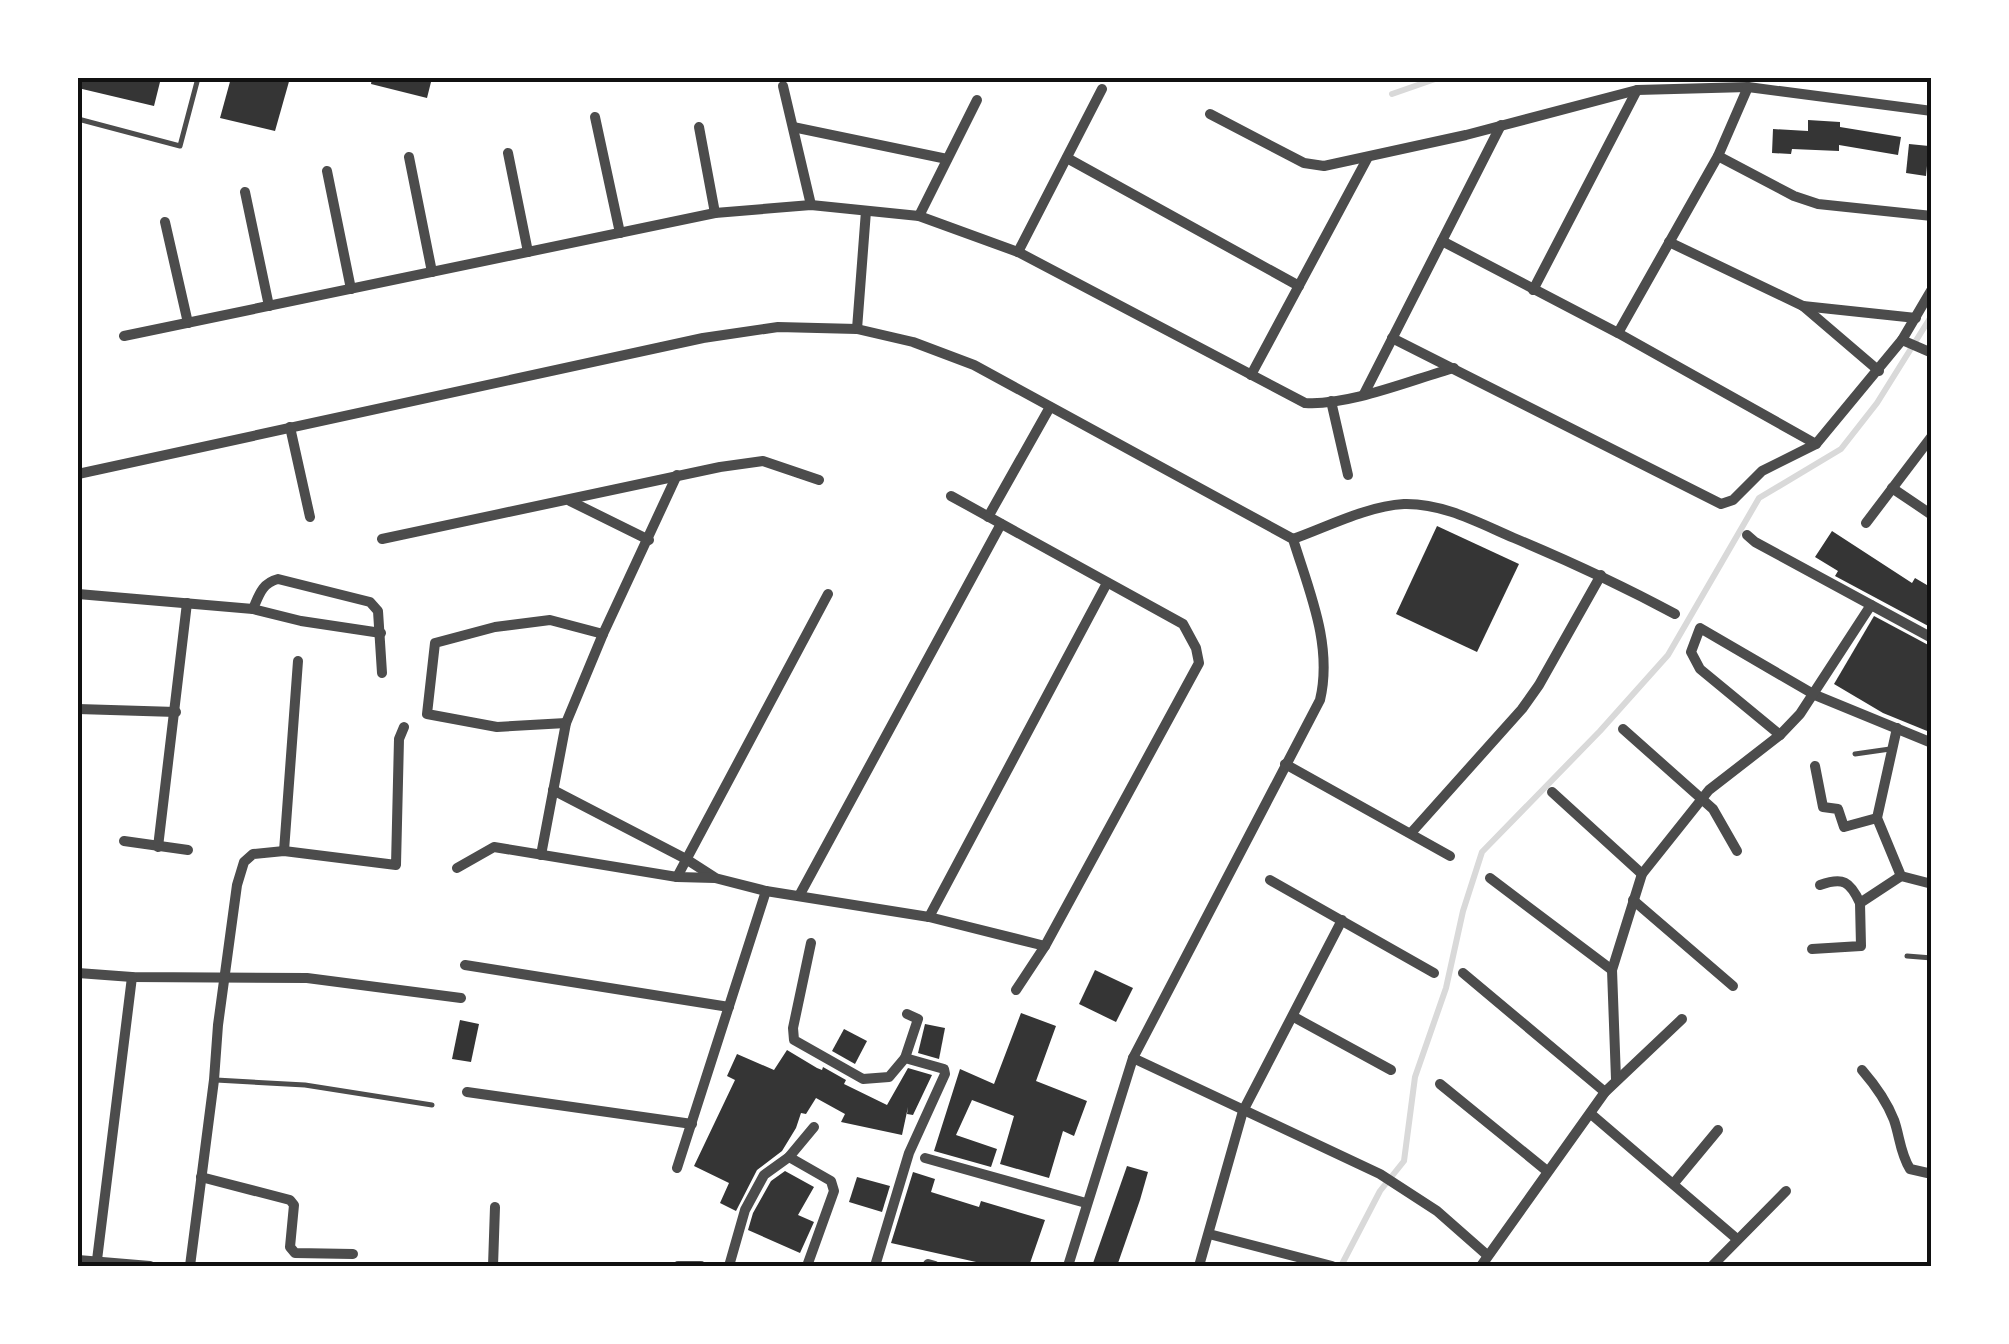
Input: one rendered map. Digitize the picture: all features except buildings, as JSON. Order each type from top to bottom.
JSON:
[{"type":"street","points":[[783,86],[811,204]]},
{"type":"street","points":[[1618,334],[1718,156],[1748,87]]},
{"type":"street","points":[[1210,114],[1313,165],[1367,158],[1637,90],[1748,87],[1932,110]]},
{"type":"street","points":[[1018,252],[1102,89]]},
{"type":"street","points":[[1533,290],[1637,90]]},
{"type":"street","points":[[919,216],[977,100]]},
{"type":"street","points":[[595,117],[620,233]]},
{"type":"street","points":[[1364,394],[1501,125]]},
{"type":"street","points":[[699,127],[715,213]]},
{"type":"street","points":[[793,127],[947,160]]},
{"type":"street","points":[[508,153],[528,252]]},
{"type":"street","points":[[1718,156],[1794,196],[1818,204],[1932,216]]},
{"type":"street","points":[[410,157],[432,272]]},
{"type":"street","points":[[1067,158],[1299,286]]},
{"type":"street","points":[[1251,375],[1367,158]]},
{"type":"street","points":[[326,171],[352,289]]},
{"type":"street","points":[[245,192],[269,306]]},
{"type":"street","points":[[124,336],[715,213],[811,204],[919,216],[1018,252],[1293,399],[1317,404],[1454,368]]},
{"type":"street","points":[[857,329],[866,211]]},
{"type":"street","points":[[164,222],[188,323]]},
{"type":"street","points":[[1442,241],[1816,444]]},
{"type":"street","points":[[1669,242],[1802,306],[1879,371]]},
{"type":"street","points":[[1392,338],[1717,504],[1733,500],[1762,471],[1816,444],[1905,342],[1932,288]]},
{"type":"street","points":[[1802,306],[1916,318]]},
{"type":"street","points":[[78,474],[703,338],[778,327],[857,329],[913,342],[974,365],[1293,539],[1318,621],[1325,678],[1320,700],[1133,1058],[1068,1266]]},
{"type":"street","points":[[1905,342],[1926,351]]},
{"type":"street","points":[[1330,401],[1348,475]]},
{"type":"street","points":[[988,516],[1050,406]]},
{"type":"street","points":[[290,428],[310,517]]},
{"type":"street","points":[[1866,523],[1932,436]]},
{"type":"street","points":[[382,539],[677,475],[763,462],[819,480]]},
{"type":"street","points":[[541,854],[566,723],[602,634],[677,475]]},
{"type":"street","points":[[1892,488],[1932,515]]},
{"type":"street","points":[[951,496],[1183,624],[1199,663],[1045,946],[1016,990]]},
{"type":"street","points":[[570,500],[649,540]]},
{"type":"street","points":[[1293,539],[1379,508],[1426,506],[1453,512],[1601,575],[1676,614]]},
{"type":"street","points":[[799,896],[1002,524]]},
{"type":"street","points":[[1747,534],[1754,542],[1932,638]]},
{"type":"street","points":[[1410,833],[1522,709],[1601,575]]},
{"type":"street","points":[[253,609],[261,589],[278,579],[370,602],[378,611],[382,673]]},
{"type":"street","points":[[928,918],[1107,582]]},
{"type":"street","points":[[78,594],[253,609],[381,633]]},
{"type":"street","points":[[677,877],[828,594]]},
{"type":"street","points":[[158,847],[188,603]]},
{"type":"street","points":[[1616,1080],[1612,970],[1642,874],[1702,799],[1780,736],[1815,695],[1871,605]]},
{"type":"street","points":[[566,723],[497,727],[428,714],[435,643],[495,627],[550,620],[602,634]]},
{"type":"street","points":[[1780,736],[1700,669],[1692,652],[1700,628],[1815,695],[1932,743]]},
{"type":"street","points":[[284,850],[298,661]]},
{"type":"street","points":[[78,709],[176,712]]},
{"type":"street","points":[[190,1266],[218,1025],[237,885],[244,862],[254,854],[284,850],[396,865],[399,740],[404,727]]},
{"type":"street","points":[[1897,728],[1878,818],[1901,876]]},
{"type":"street","points":[[1622,729],[1702,799],[1718,816],[1737,851]]},
{"type":"street","points":[[1286,764],[1450,856]]},
{"type":"street","points":[[1815,766],[1823,807],[1838,810],[1844,827],[1878,818]]},
{"type":"street","points":[[552,790],[715,878]]},
{"type":"street","points":[[1552,792],[1642,874]]},
{"type":"street","points":[[124,842],[188,850]]},
{"type":"street","points":[[457,868],[494,847],[677,877],[715,878],[766,891],[928,918],[1045,946]]},
{"type":"street","points":[[1860,902],[1901,876],[1932,884]]},
{"type":"street","points":[[1490,878],[1612,970]]},
{"type":"street","points":[[1270,880],[1434,973]]},
{"type":"street","points":[[1812,949],[1861,946],[1860,902],[1851,884],[1844,880],[1820,885]]},
{"type":"street","points":[[677,1168],[766,891]]},
{"type":"street","points":[[1633,900],[1733,986]]},
{"type":"street","points":[[1200,1266],[1243,1111],[1342,920]]},
{"type":"street","points":[[811,942],[792,1028],[794,1040],[864,1079],[889,1077],[905,1058],[919,1025],[918,1019],[908,1014]]},
{"type":"street","points":[[464,965],[729,1007]]},
{"type":"street","points":[[1463,973],[1605,1092]]},
{"type":"street","points":[[78,974],[308,978],[461,998]]},
{"type":"street","points":[[96,1260],[132,977]]},
{"type":"street","points":[[1294,1017],[1392,1070]]},
{"type":"street","points":[[1481,1266],[1605,1092],[1682,1019]]},
{"type":"street","points":[[875,1266],[909,1153],[945,1074],[944,1069],[905,1058]]},
{"type":"street","points":[[1133,1058],[1380,1174],[1436,1211],[1487,1255]]},
{"type":"street","points":[[1862,1070],[1876,1085],[1893,1117],[1902,1157],[1910,1169],[1932,1174]]},
{"type":"street","points":[[1440,1084],[1547,1171]]},
{"type":"street","points":[[467,1092],[692,1124]]},
{"type":"street","points":[[1591,1114],[1737,1239]]},
{"type":"street","points":[[729,1266],[750,1198],[764,1175],[789,1158],[814,1127]]},
{"type":"street","points":[[1674,1184],[1718,1130]]},
{"type":"street","points":[[789,1158],[831,1182],[834,1191],[807,1266]]},
{"type":"street","points":[[924,1158],[1086,1203]]},
{"type":"street","points":[[201,1177],[290,1200],[294,1205],[290,1248],[295,1253],[352,1254]]},
{"type":"street","points":[[1712,1266],[1786,1191]]},
{"type":"street","points":[[494,1266],[495,1206]]},
{"type":"street","points":[[1209,1234],[1332,1266]]},
{"type":"street","points":[[78,1260],[150,1266]]},
{"type":"street","points":[[678,1266],[696,1266]]},
{"type":"lane","points":[[78,119],[180,146],[198,78]]},
{"type":"lane","points":[[1856,754],[1893,748]]},
{"type":"lane","points":[[1907,956],[1932,958]]},
{"type":"lane","points":[[214,1080],[305,1085],[432,1105]]},
{"type":"waterway","points":[[1392,94],[1438,78]]},
{"type":"waterway","points":[[1341,1266],[1380,1191],[1404,1161],[1415,1077],[1446,988],[1463,911],[1482,852],[1668,655],[1759,498],[1841,449],[1877,403],[1932,315]]}]
